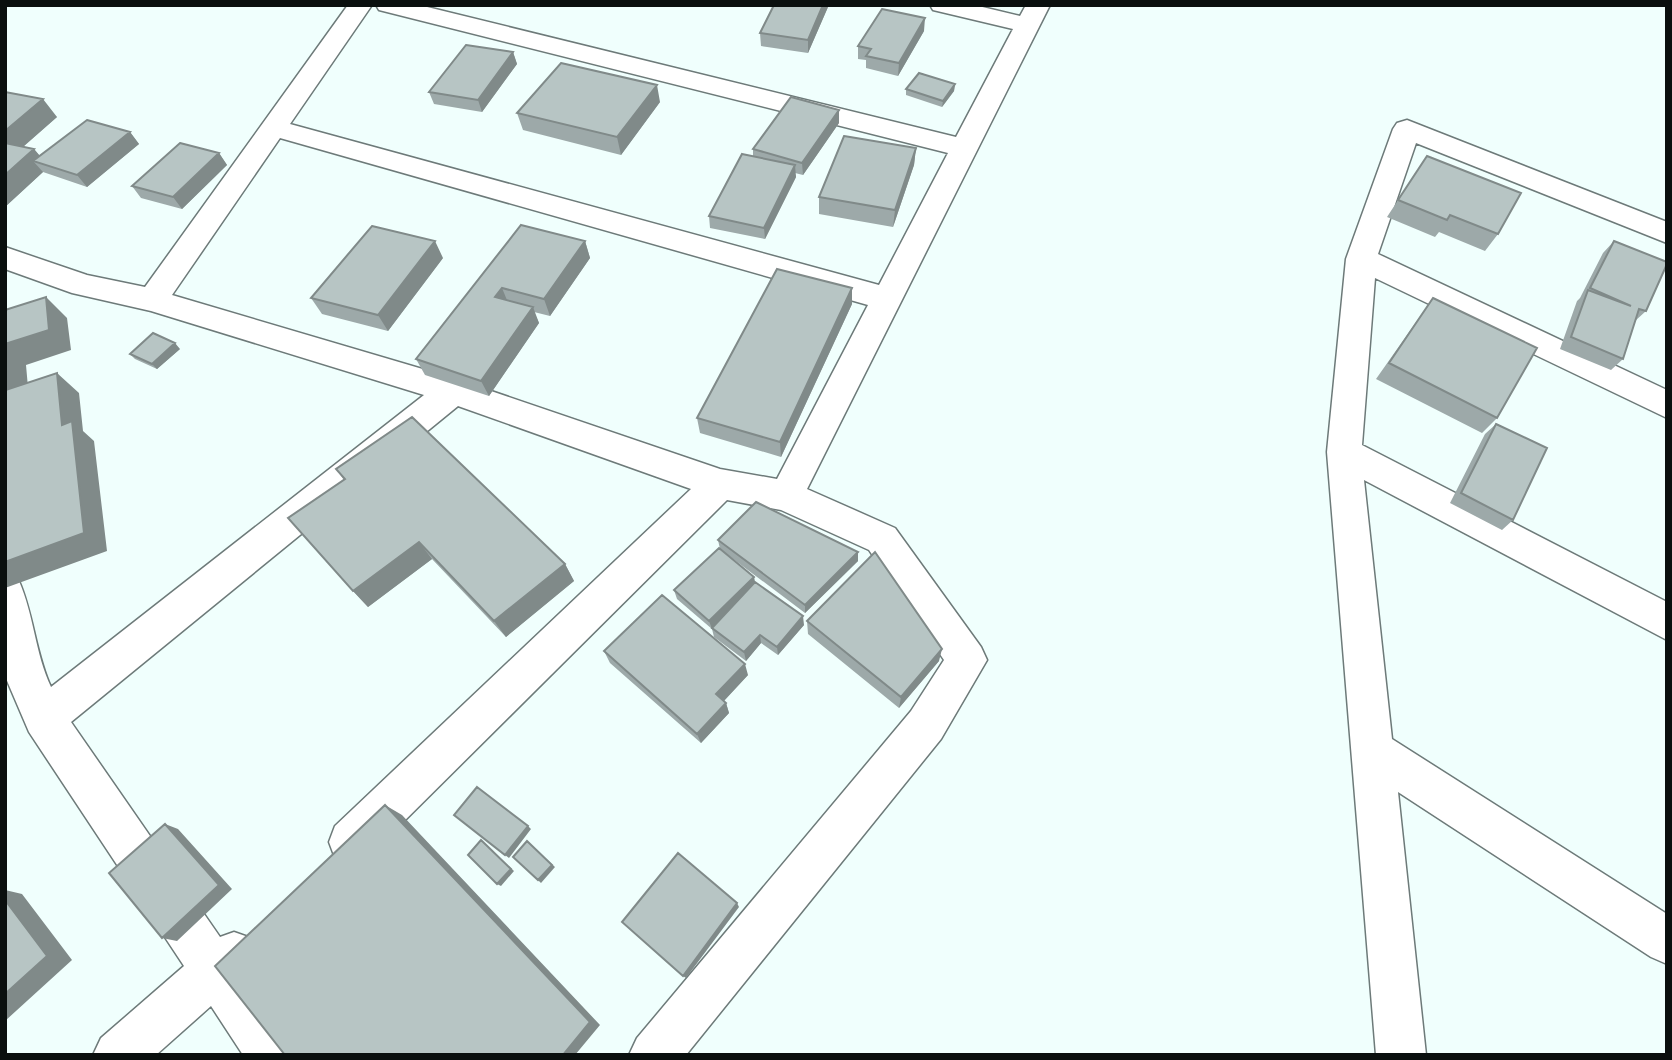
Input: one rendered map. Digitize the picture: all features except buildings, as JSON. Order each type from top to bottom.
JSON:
[{"type":"street","points":[[152,300],[360,5]]},
{"type":"street","points":[[388,5],[965,148]]},
{"type":"street","points":[[786,496],[1033,15],[942,5]]},
{"type":"street","points":[[274,128],[887,299]]},
{"type":"street","points":[[1401,1055],[1344,452],[1362,259],[1407,129],[1667,233]]},
{"type":"street","points":[[5,258],[83,285],[152,300],[453,391],[720,484],[786,496],[882,538],[967,660],[926,725],[654,1055]]},
{"type":"street","points":[[1362,259],[1667,405]]},
{"type":"street","points":[[44,718],[453,391]]},
{"type":"street","points":[[1344,452],[1667,622]]},
{"type":"street","points":[[328,864],[720,484]]},
{"type":"street","points":[[5,593],[13,669],[272,1055]]},
{"type":"street","points":[[1374,752],[1667,941]]},
{"type":"street","points":[[118,1055],[218,971],[258,932]]}]
